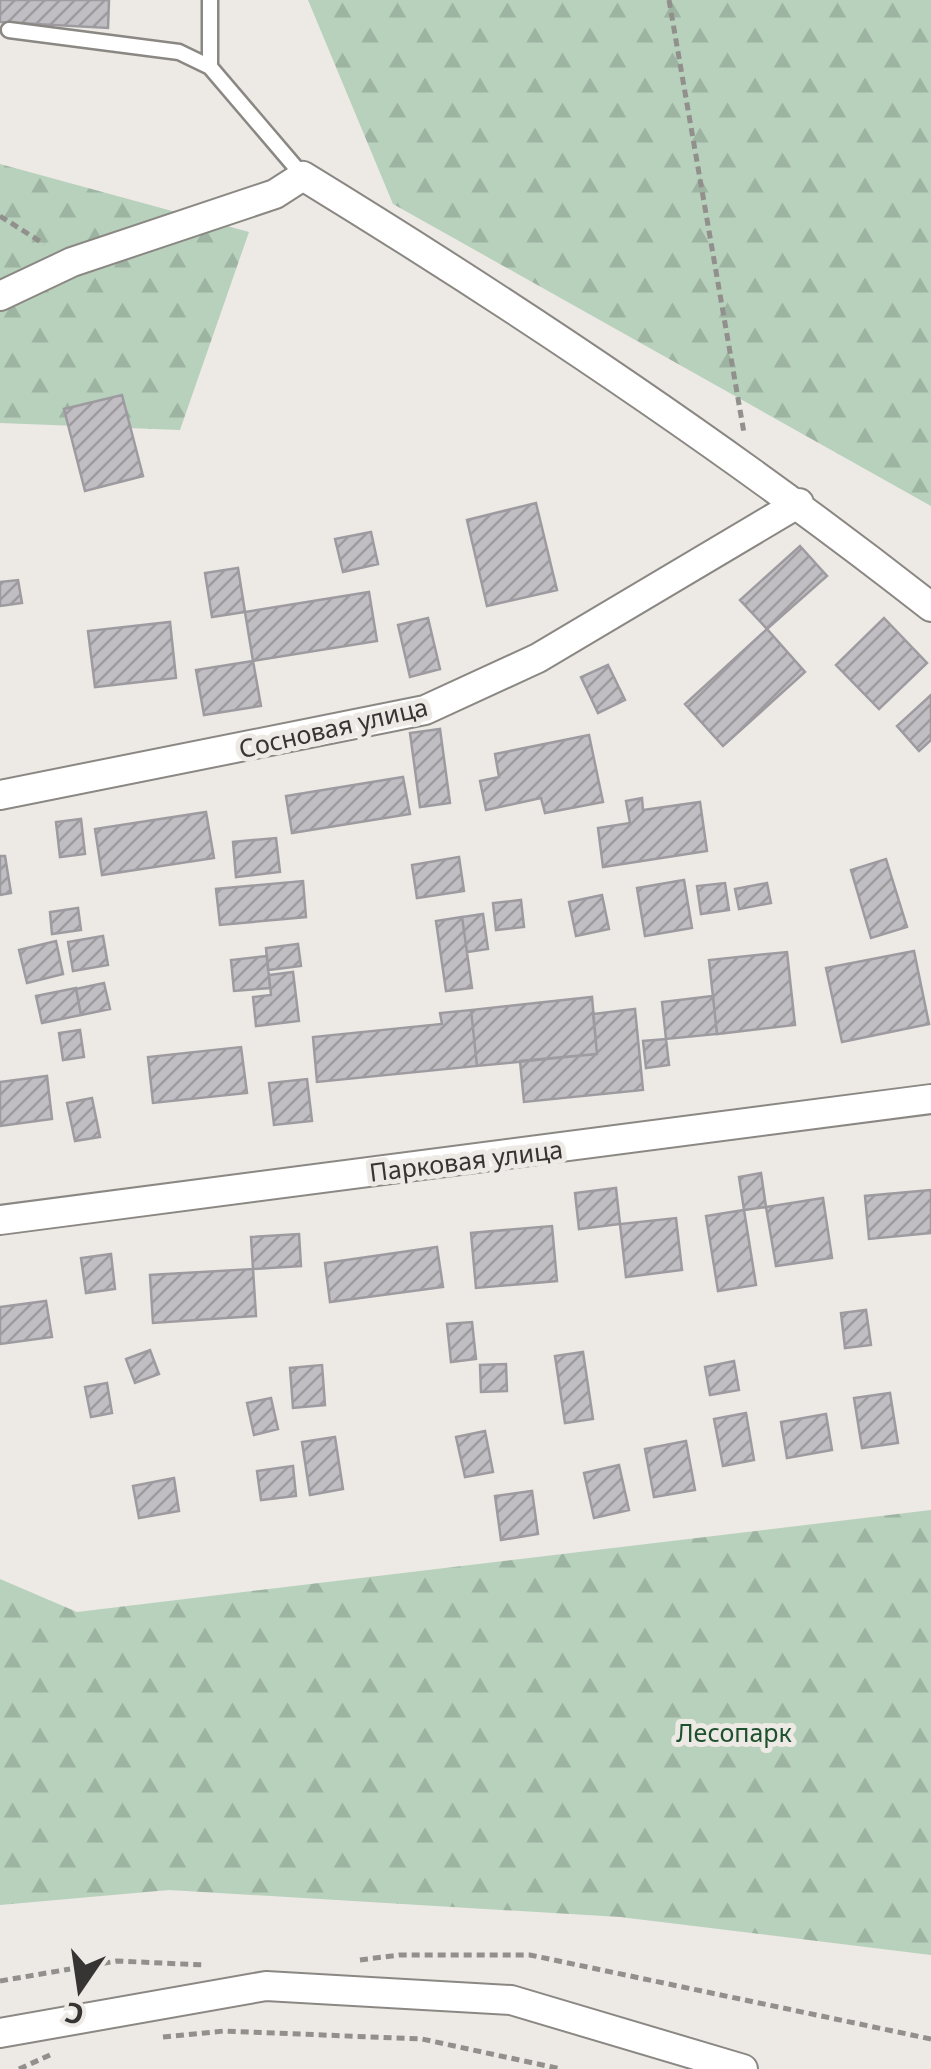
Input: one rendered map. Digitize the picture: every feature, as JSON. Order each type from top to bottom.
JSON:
[{"type":"street","points":[[0,296],[72,262],[275,194],[303,176],[460,272],[751,471],[931,607]]},
{"type":"street","name":"Сосновая улица","points":[[0,795],[425,710],[538,658],[799,504]]},
{"type":"street","name":"Парковая улица","points":[[0,1220],[931,1100]]},
{"type":"street","points":[[0,2033],[266,1986],[511,2000],[743,2069]]},
{"type":"lane","points":[[210,0],[210,67]]},
{"type":"lane","points":[[10,30],[179,52],[210,67],[303,176]]},
{"type":"path","points":[[669,0],[751,471]]},
{"type":"path","points":[[0,216],[72,262]]},
{"type":"path","points":[[149,2038],[224,2031],[422,2039],[561,2069]]},
{"type":"path","points":[[19,2069],[56,2053]]},
{"type":"green space","points":[[308,0],[931,0],[931,506],[393,204]]},
{"type":"green space","points":[[0,164],[249,232],[180,430],[0,423]]},
{"type":"green space","name":"Лесопарк","points":[[931,1510],[931,1955],[620,1917],[169,1890],[0,1905],[0,1579],[77,1612]]},
{"type":"building","points":[[0,0],[109,0],[108,28],[0,22]]},
{"type":"building","points":[[122,395],[143,476],[85,491],[64,409]]},
{"type":"building","points":[[536,503],[557,590],[487,606],[467,520]]},
{"type":"building","points":[[371,532],[378,564],[343,572],[335,539]]},
{"type":"building","points":[[800,546],[827,576],[767,629],[740,600]]},
{"type":"building","points":[[238,568],[245,612],[212,617],[205,573]]},
{"type":"building","points":[[18,580],[22,603],[0,606],[0,582]]},
{"type":"building","points":[[369,592],[377,641],[253,661],[245,612]]},
{"type":"building","points":[[428,618],[440,669],[410,677],[398,625]]},
{"type":"building","points":[[884,618],[927,663],[879,709],[836,665]]},
{"type":"building","points":[[170,622],[176,678],[95,687],[88,631]]},
{"type":"building","points":[[767,629],[805,672],[723,746],[685,704]]},
{"type":"building","points":[[253,661],[261,706],[204,715],[196,670]]},
{"type":"building","points":[[608,665],[625,700],[598,713],[581,677]]},
{"type":"building","points":[[931,695],[931,740],[919,751],[897,726]]},
{"type":"building","points":[[440,729],[450,803],[420,807],[410,733]]},
{"type":"building","points":[[589,735],[603,802],[545,813],[541,798],[486,810],[480,781],[499,777],[495,754]]},
{"type":"building","points":[[403,777],[410,814],[292,833],[286,796]]},
{"type":"building","points":[[642,798],[643,810],[700,802],[707,851],[603,867],[598,828],[630,823],[626,801]]},
{"type":"building","points":[[206,812],[214,858],[102,875],[95,829]]},
{"type":"building","points":[[81,819],[85,854],[60,857],[56,822]]},
{"type":"building","points":[[276,838],[280,872],[236,877],[233,842]]},
{"type":"building","points":[[0,856],[5,856],[11,893],[0,895]]},
{"type":"building","points":[[459,857],[464,891],[417,898],[412,865]]},
{"type":"building","points":[[886,859],[907,927],[871,938],[851,870]]},
{"type":"building","points":[[684,880],[692,928],[645,936],[637,888]]},
{"type":"building","points":[[303,881],[306,917],[220,925],[216,889]]},
{"type":"building","points":[[725,883],[729,910],[701,914],[697,886]]},
{"type":"building","points":[[767,883],[771,903],[739,909],[735,889]]},
{"type":"building","points":[[602,895],[609,929],[576,936],[569,902]]},
{"type":"building","points":[[521,900],[524,927],[496,930],[493,903]]},
{"type":"building","points":[[78,908],[81,930],[52,934],[50,912]]},
{"type":"building","points":[[483,914],[488,949],[467,952],[462,917]]},
{"type":"building","points":[[462,917],[472,988],[446,991],[436,921]]},
{"type":"building","points":[[103,936],[108,965],[73,971],[68,942]]},
{"type":"building","points":[[56,941],[63,974],[27,983],[19,950]]},
{"type":"building","points":[[298,944],[301,966],[268,970],[266,948]]},
{"type":"building","points":[[914,951],[929,1024],[842,1042],[826,968]]},
{"type":"building","points":[[787,952],[795,1025],[717,1034],[709,960]]},
{"type":"building","points":[[267,956],[270,988],[234,991],[231,960]]},
{"type":"building","points":[[293,972],[299,1021],[256,1026],[253,997],[271,995],[269,975]]},
{"type":"building","points":[[104,983],[110,1009],[81,1015],[76,989]]},
{"type":"building","points":[[76,988],[81,1015],[42,1023],[36,996]]},
{"type":"building","points":[[713,996],[717,1034],[666,1039],[662,1002]]},
{"type":"building","points":[[592,997],[597,1054],[477,1066],[471,1010]]},
{"type":"building","points":[[635,1009],[643,1090],[524,1102],[520,1061],[597,1054],[593,1014]]},
{"type":"building","points":[[471,1010],[477,1066],[317,1082],[313,1037],[442,1024],[440,1013]]},
{"type":"building","points":[[80,1030],[84,1057],[63,1060],[59,1033]]},
{"type":"building","points":[[666,1039],[669,1065],[646,1068],[643,1041]]},
{"type":"building","points":[[241,1047],[247,1093],[153,1103],[148,1057]]},
{"type":"building","points":[[47,1076],[52,1119],[0,1126],[0,1082]]},
{"type":"building","points":[[307,1079],[312,1121],[274,1125],[269,1083]]},
{"type":"building","points":[[92,1098],[100,1137],[75,1141],[67,1103]]},
{"type":"building","points":[[761,1173],[766,1207],[744,1210],[739,1177]]},
{"type":"building","points":[[616,1188],[620,1224],[579,1229],[575,1193]]},
{"type":"building","points":[[931,1190],[931,1233],[869,1239],[865,1196]]},
{"type":"building","points":[[823,1198],[832,1258],[776,1266],[766,1207]]},
{"type":"building","points":[[744,1210],[756,1285],[718,1291],[706,1216]]},
{"type":"building","points":[[676,1218],[682,1270],[626,1277],[620,1224]]},
{"type":"building","points":[[552,1226],[557,1281],[476,1288],[471,1233]]},
{"type":"building","points":[[299,1234],[301,1266],[253,1269],[251,1237]]},
{"type":"building","points":[[437,1247],[443,1287],[330,1302],[325,1263]]},
{"type":"building","points":[[111,1254],[115,1289],[86,1293],[81,1258]]},
{"type":"building","points":[[253,1269],[256,1316],[153,1323],[150,1275]]},
{"type":"building","points":[[46,1301],[52,1337],[0,1344],[0,1307]]},
{"type":"building","points":[[866,1310],[871,1345],[845,1348],[841,1313]]},
{"type":"building","points":[[472,1322],[476,1359],[451,1362],[447,1324]]},
{"type":"building","points":[[150,1350],[159,1374],[135,1383],[126,1359]]},
{"type":"building","points":[[583,1352],[593,1419],[565,1423],[555,1356]]},
{"type":"building","points":[[734,1361],[739,1390],[710,1395],[705,1367]]},
{"type":"building","points":[[506,1364],[507,1391],[481,1392],[480,1365]]},
{"type":"building","points":[[322,1365],[325,1405],[293,1408],[290,1368]]},
{"type":"building","points":[[107,1383],[112,1413],[91,1417],[85,1387]]},
{"type":"building","points":[[890,1393],[898,1443],[862,1448],[854,1398]]},
{"type":"building","points":[[271,1398],[278,1429],[254,1435],[247,1403]]},
{"type":"building","points":[[746,1413],[754,1460],[723,1466],[714,1419]]},
{"type":"building","points":[[826,1414],[832,1450],[787,1458],[781,1422]]},
{"type":"building","points":[[485,1431],[493,1472],[465,1477],[456,1437]]},
{"type":"building","points":[[335,1437],[343,1489],[310,1495],[302,1442]]},
{"type":"building","points":[[686,1441],[695,1490],[654,1497],[645,1449]]},
{"type":"building","points":[[619,1465],[629,1510],[594,1518],[584,1473]]},
{"type":"building","points":[[293,1466],[296,1496],[261,1500],[257,1471]]},
{"type":"building","points":[[174,1478],[179,1511],[139,1518],[133,1486]]},
{"type":"building","points":[[532,1491],[538,1534],[501,1540],[495,1496]]}]
